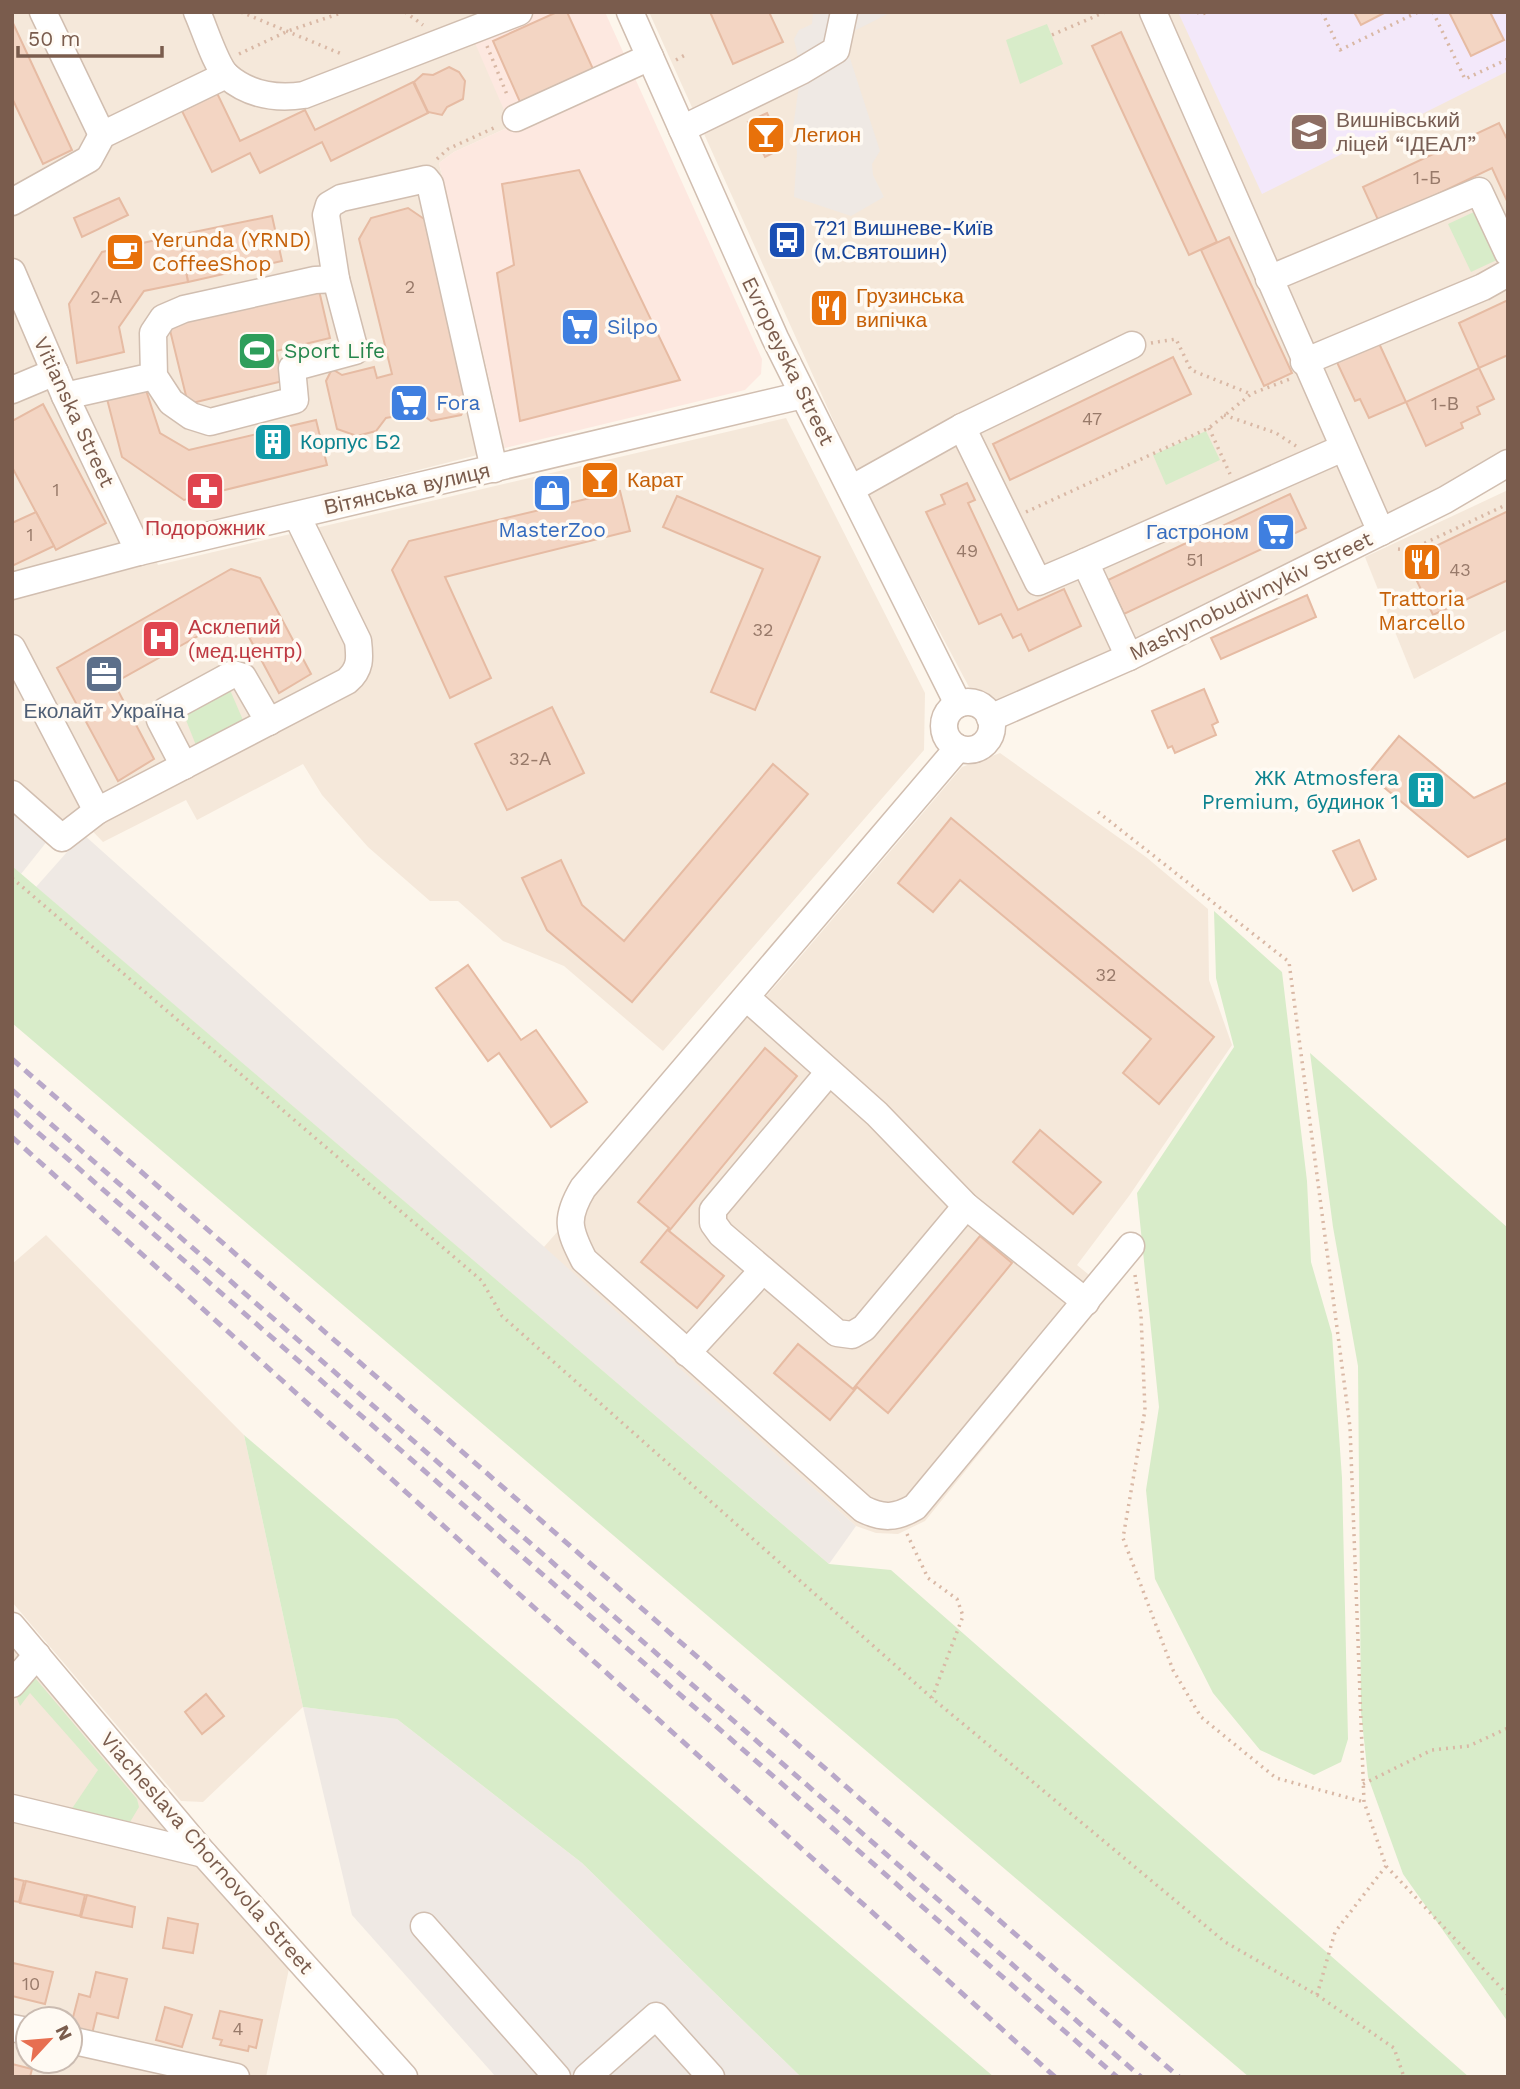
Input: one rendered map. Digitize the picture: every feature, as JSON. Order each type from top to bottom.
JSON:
[{"type":"street","points":[[43,12],[102,135]]},
{"type":"street","points":[[197,12],[223,69],[257,93],[282,98],[304,95],[519,12]]},
{"type":"street","name":"Evropeyska Street","points":[[630,12],[663,59],[682,128],[775,338],[958,704]]},
{"type":"street","points":[[682,128],[801,71],[836,50],[844,12]]},
{"type":"street","points":[[1153,12],[1306,367],[1381,532]]},
{"type":"street","points":[[516,118],[663,59]]},
{"type":"street","points":[[12,201],[89,159],[102,135],[223,69]]},
{"type":"street","points":[[336,279],[315,280],[184,309],[163,318],[153,333],[154,376],[171,402],[191,416],[210,422],[295,400],[292,368],[355,351],[336,279],[326,215],[328,205],[341,198],[426,179],[430,184],[494,468]]},
{"type":"street","points":[[1269,279],[1479,191],[1508,253]]},
{"type":"street","name":"Vitianska Street","points":[[12,272],[65,396],[139,552]]},
{"type":"street","points":[[1306,367],[1483,287],[1508,273]]},
{"type":"street","points":[[851,489],[962,427],[1132,345]]},
{"type":"street","points":[[12,390],[55,372]]},
{"type":"street","points":[[65,396],[154,376]]},
{"type":"street","name":"Вітянська вулиця","points":[[12,586],[139,552],[803,395]]},
{"type":"street","points":[[962,427],[1038,582],[1343,448]]},
{"type":"street","name":"Mashynobudivnykiv Street","points":[[990,718],[1129,656],[1381,532],[1445,500],[1508,463]]},
{"type":"street","points":[[12,794],[62,838],[97,811],[347,681],[357,672],[360,659],[358,641],[297,516]]},
{"type":"street","points":[[1085,562],[1129,656]]},
{"type":"street","points":[[12,648],[97,811]]},
{"type":"street","points":[[184,766],[160,720],[165,711],[233,674],[243,677],[269,722]]},
{"type":"street","points":[[966,702],[981,706],[990,718],[990,734],[981,746],[965,750],[958,748],[947,737],[944,722],[947,714],[958,704],[966,702]]},
{"type":"street","points":[[958,748],[583,1188],[569,1210],[572,1236],[584,1260],[863,1509],[879,1516],[898,1516],[915,1507],[1131,1246]]},
{"type":"street","points":[[747,998],[877,1114],[966,1206],[1086,1302]]},
{"type":"street","points":[[829,1072],[713,1210],[713,1223],[721,1234],[837,1333],[852,1335],[864,1328],[966,1206]]},
{"type":"street","points":[[687,1353],[763,1270]]},
{"type":"street","name":"Viacheslava Chornovola Street","points":[[12,1626],[204,1854],[404,2077]]},
{"type":"street","points":[[12,1684],[37,1655]]},
{"type":"street","points":[[12,1808],[204,1854]]},
{"type":"street","points":[[424,1926],[557,2077]]},
{"type":"street","points":[[587,2077],[656,2016],[710,2077]]},
{"type":"street","points":[[84,2043],[236,2077]]},
{"type":"path","points":[[241,12],[374,68]]},
{"type":"path","points":[[223,69],[288,30],[344,12]]},
{"type":"path","points":[[1052,35],[1105,12]]},
{"type":"path","points":[[1198,12],[1200,16],[1207,12]]},
{"type":"path","points":[[1322,12],[1340,50],[1418,12]]},
{"type":"path","points":[[1433,12],[1465,79],[1508,59]]},
{"type":"path","points":[[411,181],[449,149],[516,118],[480,28]]},
{"type":"path","points":[[663,59],[685,55]]},
{"type":"path","points":[[1132,345],[1176,339],[1191,370],[1251,394]]},
{"type":"path","points":[[1008,521],[1209,428],[1251,394],[1306,367]]},
{"type":"path","points":[[1224,415],[1276,433],[1317,460]]},
{"type":"path","points":[[1209,428],[1239,494]]},
{"type":"path","points":[[1098,812],[1289,962],[1350,1427],[1364,1802],[1386,1866],[1508,1995]]},
{"type":"path","points":[[12,878],[482,1281],[502,1316],[932,1698],[1225,1942],[1317,1996],[1394,2048],[1405,2077]]},
{"type":"path","points":[[1131,1246],[1141,1315],[1145,1410],[1123,1538],[1173,1670],[1201,1717],[1276,1777],[1364,1802]]},
{"type":"path","points":[[898,1516],[928,1578],[957,1599],[963,1616],[932,1698]]},
{"type":"path","points":[[1363,1784],[1432,1750],[1469,1746],[1508,1728]]},
{"type":"path","points":[[1317,1996],[1335,1932],[1386,1866]]},
{"type":"shaded area","points":[[12,12],[505,12],[511,126],[454,152],[439,163],[505,448],[146,539],[158,565],[786,418],[925,693],[924,750],[663,1051],[564,966],[503,941],[458,901],[430,901],[368,847],[322,795],[303,764],[197,820],[186,800],[103,842],[76,814],[57,826],[12,788]]},
{"type":"shaded area","points":[[505,12],[605,12],[762,359],[761,374],[745,390],[505,448],[439,163],[454,152],[511,126],[468,27]]},
{"type":"shaded area","points":[[649,12],[1508,12],[1508,453],[1492,466],[1025,697],[991,701],[969,687],[866,493]]},
{"type":"shaded area","points":[[813,12],[892,12],[852,32],[845,43],[880,151],[872,164],[873,175],[884,197],[851,216],[794,197],[797,152],[793,128],[801,71],[794,39],[799,30],[812,24]]},
{"type":"shaded area","name":"Вишнівський ліцей “ІДЕАЛ”","points":[[1178,12],[1508,12],[1508,71],[1262,194]]},
{"type":"shaded area","points":[[1508,490],[1508,629],[1414,679],[1365,557]]},
{"type":"shaded area","points":[[1000,753],[1146,857],[1208,909],[1209,980],[1232,1045],[1129,1196],[1077,1265],[1110,1292],[925,1521],[898,1534],[876,1533],[856,1526],[543,1248],[784,976],[962,767]]},
{"type":"shaded area","points":[[12,809],[48,840],[21,874],[12,866]]},
{"type":"shaded area","points":[[83,834],[856,1526],[829,1564],[36,887]]},
{"type":"shaded area","points":[[46,1235],[244,1435],[303,1707],[203,1802],[181,1801],[12,1602],[12,1264]]},
{"type":"shaded area","points":[[12,1641],[177,1835],[12,1805]]},
{"type":"shaded area","points":[[303,1707],[397,1719],[582,1863],[801,2077],[496,2077],[352,1915]]},
{"type":"shaded area","points":[[12,1821],[165,1859],[189,1847],[290,1964],[266,2077],[250,2077],[84,2037],[84,2005],[14,2005],[12,2020]]},
{"type":"shaded area","points":[[12,2024],[14,2075],[84,2075],[84,2056],[170,2077],[12,2077]]},
{"type":"green space","points":[[1047,24],[1063,64],[1020,84],[1006,40]]},
{"type":"green space","points":[[1476,211],[1499,259],[1471,272],[1448,224]]},
{"type":"green space","points":[[1206,431],[1220,460],[1166,485],[1153,455]]},
{"type":"green space","points":[[230,690],[246,727],[199,753],[184,715]]},
{"type":"green space","points":[[12,866],[829,1564],[891,1570],[1469,2077],[1249,2077],[12,1023]]},
{"type":"green space","points":[[1214,911],[1282,972],[1307,1181],[1311,1262],[1332,1334],[1342,1478],[1348,1739],[1341,1762],[1314,1775],[1260,1750],[1213,1693],[1155,1579],[1146,1490],[1159,1407],[1137,1193],[1234,1047],[1216,978]]},
{"type":"green space","points":[[1310,1053],[1508,1228],[1508,2022],[1403,1874],[1368,1777],[1361,1712],[1358,1366],[1333,1227]]},
{"type":"green space","points":[[244,1435],[994,2077],[801,2077],[582,1863],[397,1719],[303,1707]]},
{"type":"green space","points":[[31,1677],[36,1679],[137,1799],[139,1807],[130,1822],[119,1823],[71,1810],[98,1770],[30,1693],[20,1706],[16,1696]]},
{"type":"building","points":[[557,12],[567,12],[593,69],[520,102],[493,41]]},
{"type":"building","points":[[710,12],[769,12],[783,42],[733,64]]},
{"type":"building","points":[[1354,12],[1386,12],[1361,25]]},
{"type":"building","points":[[1449,12],[1490,12],[1504,40],[1471,56]]},
{"type":"building","points":[[12,21],[72,150],[43,164],[12,98]]},
{"type":"building","points":[[1121,32],[1217,242],[1189,255],[1092,46]]},
{"type":"building","points":[[449,67],[459,72],[465,81],[463,99],[447,107],[442,115],[428,112],[414,82],[423,74],[433,75]]},
{"type":"building","points":[[413,82],[428,113],[331,161],[322,142],[260,173],[250,153],[212,172],[182,111],[217,93],[240,141],[305,110],[315,130]]},
{"type":"building","name":"Легион","points":[[767,113],[783,148],[765,157],[748,122]]},
{"type":"building","points":[[1499,123],[1508,141],[1508,203],[1492,168],[1379,222],[1363,187]]},
{"type":"building","name":"Silpo","points":[[579,170],[680,380],[520,421],[497,273],[514,265],[502,184]]},
{"type":"building","points":[[119,198],[128,215],[82,237],[74,218]]},
{"type":"building","points":[[408,208],[433,225],[473,395],[461,415],[431,421],[419,412],[386,418],[376,431],[357,436],[337,429],[326,381],[332,369],[342,375],[374,367],[377,378],[392,374],[359,239],[371,218]]},
{"type":"building","points":[[272,216],[282,261],[188,282],[179,235]]},
{"type":"building","points":[[179,235],[188,282],[144,291],[119,327],[124,352],[77,363],[69,304],[102,252]]},
{"type":"building","points":[[1229,237],[1292,373],[1264,386],[1201,250]]},
{"type":"building","points":[[318,286],[330,338],[276,351],[283,381],[188,404],[168,322]]},
{"type":"building","points":[[837,300],[845,317],[834,322],[826,305]]},
{"type":"building","points":[[1508,300],[1508,355],[1479,368],[1459,323]]},
{"type":"building","points":[[1377,339],[1406,402],[1369,418],[1360,399],[1355,401],[1335,358]]},
{"type":"building","points":[[1173,357],[1191,394],[1010,480],[993,444]]},
{"type":"building","points":[[1479,368],[1494,399],[1477,407],[1480,414],[1461,423],[1463,428],[1426,446],[1406,402]]},
{"type":"building","name":"Корпус Б2","points":[[145,387],[160,433],[189,450],[316,420],[327,465],[184,500],[122,457],[107,399]]},
{"type":"building","points":[[43,404],[106,523],[56,550],[12,467],[12,421]]},
{"type":"building","points":[[967,483],[975,500],[968,503],[1018,610],[1064,589],[1081,626],[1029,651],[1021,634],[1013,638],[1001,614],[979,624],[926,512],[945,504],[941,495]]},
{"type":"building","points":[[620,491],[630,531],[445,577],[491,678],[450,698],[392,570],[409,541]]},
{"type":"building","points":[[1290,494],[1306,528],[1124,614],[1108,580]]},
{"type":"building","points":[[677,496],[820,557],[755,710],[711,692],[763,569],[663,527]]},
{"type":"building","points":[[1508,511],[1508,580],[1433,615],[1407,560]]},
{"type":"building","points":[[36,512],[54,546],[12,566],[12,523]]},
{"type":"building","points":[[231,569],[260,578],[311,674],[279,693],[242,624],[225,621],[114,683],[154,759],[118,781],[57,668]]},
{"type":"building","points":[[1307,595],[1316,617],[1221,659],[1211,638]]},
{"type":"building","points":[[1204,689],[1218,722],[1212,725],[1216,735],[1175,753],[1172,746],[1168,748],[1152,711]]},
{"type":"building","points":[[552,707],[584,773],[507,810],[475,744]]},
{"type":"building","name":"ЖК Atmosfera Premium, будинок 1","points":[[1399,736],[1474,798],[1508,782],[1508,838],[1468,857],[1368,774]]},
{"type":"building","points":[[773,764],[808,794],[632,1002],[547,930],[522,878],[561,860],[582,905],[624,941]]},
{"type":"building","points":[[951,818],[1214,1037],[1159,1104],[1123,1073],[1151,1039],[960,880],[933,912],[898,883]]},
{"type":"building","points":[[1359,840],[1376,879],[1353,891],[1333,851]]},
{"type":"building","points":[[468,965],[521,1040],[536,1030],[587,1102],[551,1127],[499,1053],[488,1061],[436,988]]},
{"type":"building","points":[[765,1048],[797,1076],[669,1231],[724,1276],[697,1308],[641,1262],[669,1228],[638,1202]]},
{"type":"building","points":[[1040,1130],[1101,1182],[1073,1214],[1013,1162]]},
{"type":"building","points":[[980,1236],[1012,1263],[888,1413],[857,1387],[830,1420],[774,1373],[798,1344],[853,1389]]},
{"type":"building","points":[[206,1694],[224,1716],[202,1734],[185,1712]]},
{"type":"building","points":[[12,1878],[24,1881],[19,1902],[12,1901]]},
{"type":"building","points":[[26,1881],[85,1895],[80,1916],[20,1903]]},
{"type":"building","points":[[87,1895],[135,1907],[132,1927],[81,1917]]},
{"type":"building","points":[[168,1918],[198,1924],[193,1953],[163,1948]]},
{"type":"building","points":[[13,1963],[53,1972],[45,2004],[12,1996]]},
{"type":"building","points":[[96,1972],[127,1979],[118,2018],[97,2013],[92,2034],[84,2032],[84,2005],[76,2005],[79,1994],[90,1997]]},
{"type":"building","points":[[165,2007],[192,2015],[182,2047],[156,2040]]},
{"type":"building","points":[[220,2011],[262,2020],[256,2048],[249,2046],[248,2051],[220,2045],[222,2040],[213,2038]]},
{"type":"building","points":[[12,2064],[14,2075],[30,2075],[30,2077],[12,2077]]},
{"type":"railway","points":[[12,1059],[1179,2077]]},
{"type":"railway","points":[[12,1090],[1141,2077]]},
{"type":"railway","points":[[12,1110],[1117,2077]]},
{"type":"railway","points":[[12,1137],[1055,2077]]},
{"type":"place","name":"Вишнівський ліцей “ІДЕАЛ”","points":[[1309,132]]},
{"type":"place","name":"Легион","points":[[766,135]]},
{"type":"place","name":"721 Вишневе-Київ (м.Святошин)","points":[[787,240]]},
{"type":"place","name":"Yerunda (YRND) CoffeeShop","points":[[125,252]]},
{"type":"place","name":"Грузинська випічка","points":[[829,308]]},
{"type":"place","name":"Silpo","points":[[580,327]]},
{"type":"place","name":"Sport Life","points":[[257,351]]},
{"type":"place","name":"Fora","points":[[409,403]]},
{"type":"place","name":"Корпус Б2","points":[[273,442]]},
{"type":"place","name":"Карат","points":[[600,480]]},
{"type":"place","name":"Подорожник","points":[[205,491]]},
{"type":"place","name":"MasterZoo","points":[[552,493]]},
{"type":"place","name":"Гастроном","points":[[1276,532]]},
{"type":"place","name":"Trattoria Marcello","points":[[1422,562]]},
{"type":"place","name":"Асклепий (мед.центр)","points":[[161,639]]},
{"type":"place","name":"Еколайт Україна","points":[[104,674]]},
{"type":"place","name":"ЖК Atmosfera Premium, будинок 1","points":[[1426,790]]}]
